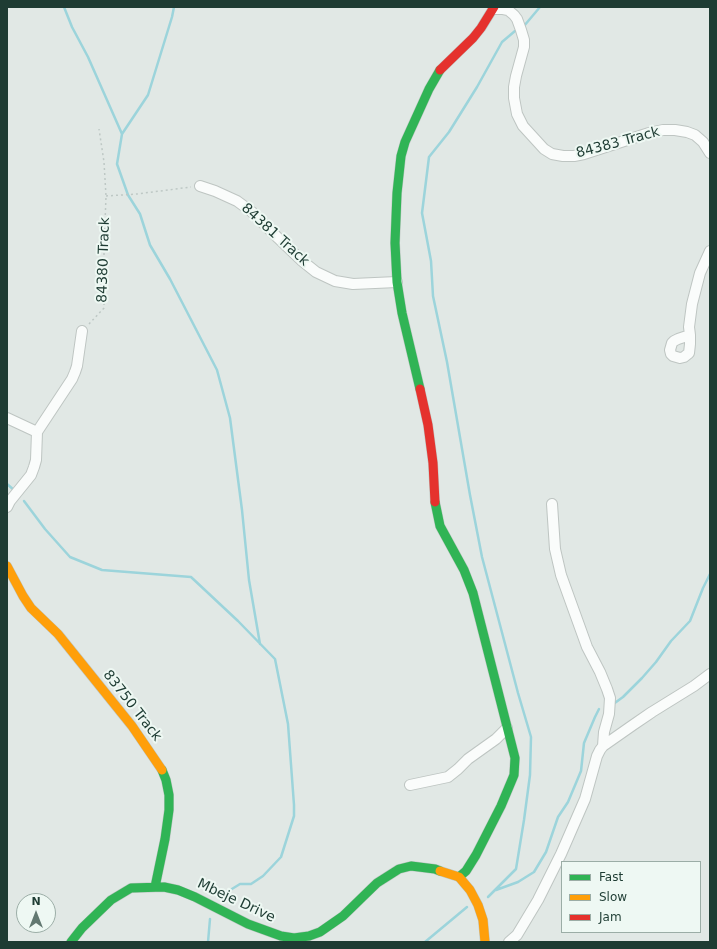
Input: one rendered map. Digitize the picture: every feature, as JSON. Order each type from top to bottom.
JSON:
[{"type":"street","name":"84383 Track","points":[[494,8],[508,10],[514,14],[519,24],[524,40],[524,47],[514,87],[514,98],[517,114],[523,126],[544,149],[552,154],[574,156],[649,133],[663,130],[675,130],[695,135],[703,142],[710,153]]},
{"type":"street","points":[[458,877],[466,870],[476,856],[501,806],[516,768],[515,758],[473,593],[464,570],[440,526],[434,501],[433,463],[428,425],[402,313],[397,282],[395,243],[397,193],[401,156],[405,142],[428,89],[439,71],[473,38],[494,8]]},
{"type":"street","name":"84381 Track","points":[[200,186],[237,201],[252,212],[301,260],[316,272],[335,281],[354,284],[397,282]]},
{"type":"street","points":[[690,335],[690,316],[694,294],[700,273],[710,251]]},
{"type":"street","points":[[7,507],[31,475],[36,460],[38,432],[75,372],[82,331]]},
{"type":"street","points":[[7,418],[38,432]]},
{"type":"street","points":[[552,504],[557,561],[587,647],[600,672],[610,698],[609,714],[604,732],[603,746]]},
{"type":"street","name":"83750 Track","points":[[7,566],[31,608],[58,634],[132,726],[160,767],[166,780],[169,796],[169,810],[165,839],[155,887]]},
{"type":"street","points":[[509,942],[517,935],[538,900],[562,854],[585,799],[597,756],[603,746],[710,674]]},
{"type":"street","points":[[410,785],[448,778],[468,759],[496,739],[507,728]]},
{"type":"street","name":"Mbeje Drive","points":[[71,942],[82,928],[111,900],[131,888],[155,887],[178,890],[248,924],[282,936],[294,938],[309,936],[320,932],[343,916],[377,883],[388,875],[398,869],[410,866],[435,869],[458,877],[470,890],[478,905],[483,920],[485,942]]},
{"type":"path","name":"84380 Track","points":[[82,331],[104,308],[106,196],[104,162],[99,129]]},
{"type":"path","points":[[106,196],[137,194],[200,186]]},
{"type":"waterway","points":[[64,7],[122,134]]},
{"type":"waterway","points":[[174,7],[148,95],[122,134],[117,164],[128,195],[140,214],[150,245],[170,279],[217,370],[230,418],[242,510],[249,580],[260,644]]},
{"type":"waterway","points":[[524,26],[540,7]]},
{"type":"waterway","points":[[488,897],[516,869],[530,775],[531,737],[482,557],[447,362],[433,296],[431,261],[422,213],[429,157],[449,132],[477,87],[502,42],[515,31]]},
{"type":"waterway","points":[[7,484],[14,490]]},
{"type":"waterway","points":[[24,501],[45,529],[70,557],[102,570],[191,577],[238,621],[275,659],[288,724],[294,816],[281,857],[263,876],[251,884],[240,884],[227,892],[222,899]]},
{"type":"waterway","points":[[612,705],[623,697],[642,678],[671,641],[690,621],[710,574]]},
{"type":"waterway","points":[[496,890],[518,882],[534,872],[546,852],[558,817],[568,802],[581,771],[584,743],[599,709]]},
{"type":"waterway","points":[[425,942],[467,907]]},
{"type":"waterway","points":[[208,942],[210,919]]},
{"type":"traffic: fast","points":[[420,389],[402,313],[397,282],[395,243],[397,193],[401,156],[405,142],[429,89],[440,70]]},
{"type":"traffic: fast","points":[[435,502],[440,526],[464,570],[473,593],[515,758],[514,775],[501,806],[476,855],[466,871],[459,877]]},
{"type":"traffic: fast","points":[[155,887],[165,839],[169,810],[169,795],[162,770]]},
{"type":"traffic: fast","points":[[71,942],[82,928],[111,900],[131,888],[164,887],[178,890],[248,924],[281,936],[294,938],[309,936],[320,932],[343,916],[377,883],[399,869],[411,866],[440,871]]},
{"type":"traffic: slow","points":[[7,566],[31,608],[58,634],[132,726],[162,770]]},
{"type":"traffic: slow","points":[[440,871],[459,877],[470,890],[478,905],[483,920],[485,942]]},
{"type":"traffic: jam","points":[[440,70],[473,38],[494,7]]},
{"type":"traffic: jam","points":[[420,389],[428,425],[433,463],[435,502]]}]
